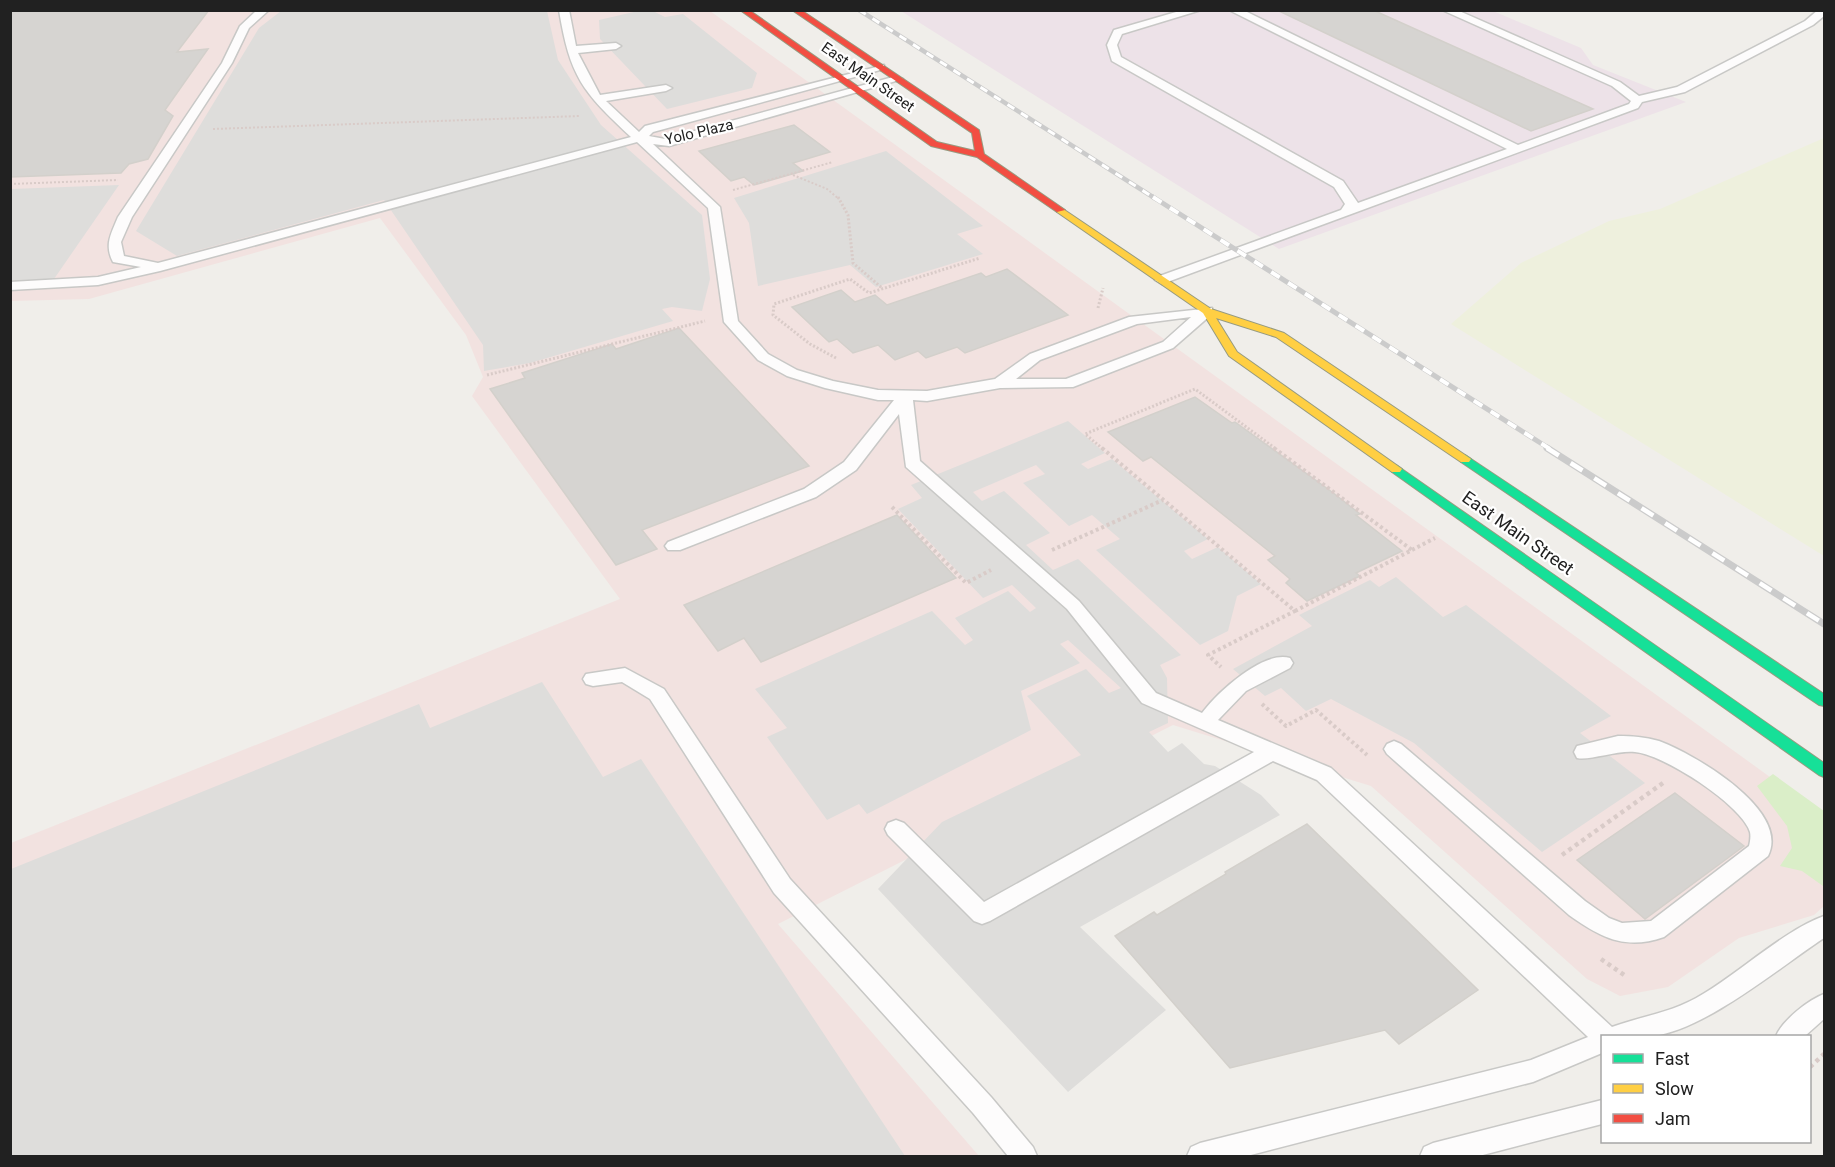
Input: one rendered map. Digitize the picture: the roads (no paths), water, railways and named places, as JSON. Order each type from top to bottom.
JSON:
[{"type":"main road","name":"East Main Street","points":[[744,10],[934,144],[980,155],[1207,311],[1280,335],[1824,701]]},
{"type":"main road","name":"East Main Street","points":[[795,10],[976,132],[980,155]]},
{"type":"main road","name":"East Main Street","points":[[1207,311],[1233,354],[1824,771]]},
{"type":"lane","points":[[160,267],[118,259],[114,242],[125,217],[227,63],[245,26],[264,10]]},
{"type":"lane","points":[[564,10],[571,50],[581,74],[597,99],[714,207],[731,319],[763,357],[792,374],[830,386],[878,395],[905,396],[927,396],[1000,383],[1068,384],[1168,345],[1207,311]]},
{"type":"lane","points":[[1196,10],[1118,32],[1112,40],[1111,49],[1116,59],[1339,184],[1352,204],[1347,210]]},
{"type":"lane","points":[[1234,10],[1516,149]]},
{"type":"lane","points":[[1447,10],[1616,84],[1637,100]]},
{"type":"lane","points":[[1637,100],[1681,90],[1809,23],[1824,11]]},
{"type":"lane","points":[[571,50],[616,46]]},
{"type":"lane","name":"Yolo Plaza","points":[[640,138],[649,129],[880,67]]},
{"type":"lane","name":"Yolo Plaza","points":[[640,138],[664,142],[897,79]]},
{"type":"lane","points":[[597,99],[666,88]]},
{"type":"lane","points":[[1162,280],[1634,106],[1637,100]]},
{"type":"lane","points":[[10,286],[98,281],[160,267],[640,138]]},
{"type":"lane","points":[[1000,383],[1035,357],[1134,320],[1207,311]]},
{"type":"lane","points":[[674,546],[810,493],[850,466],[905,396]]},
{"type":"lane","points":[[905,396],[912,463],[1073,605],[1149,698],[1324,774],[1603,1035]]},
{"type":"lane","points":[[1205,723],[1227,694],[1240,684],[1283,663]]},
{"type":"lane","points":[[593,679],[625,675],[657,694],[782,886],[982,1106],[1024,1156]]},
{"type":"lane","points":[[1394,749],[1601,926],[1621,933],[1656,930],[1760,849],[1761,832],[1752,816],[1732,797],[1676,758],[1652,747],[1634,745],[1600,745],[1584,752]]},
{"type":"lane","points":[[896,829],[981,914],[1272,752]]},
{"type":"lane","points":[[1621,1035],[1680,1018],[1711,1002],[1824,926]]},
{"type":"lane","points":[[1789,1035],[1824,1005]]},
{"type":"lane","points":[[1200,1156],[1533,1071],[1601,1042]]},
{"type":"lane","points":[[1433,1156],[1601,1112]]},
{"type":"railway","points":[[859,10],[1156,199]]},
{"type":"railway","points":[[1153,197],[1550,449]]},
{"type":"railway","points":[[1547,448],[1824,624]]}]
